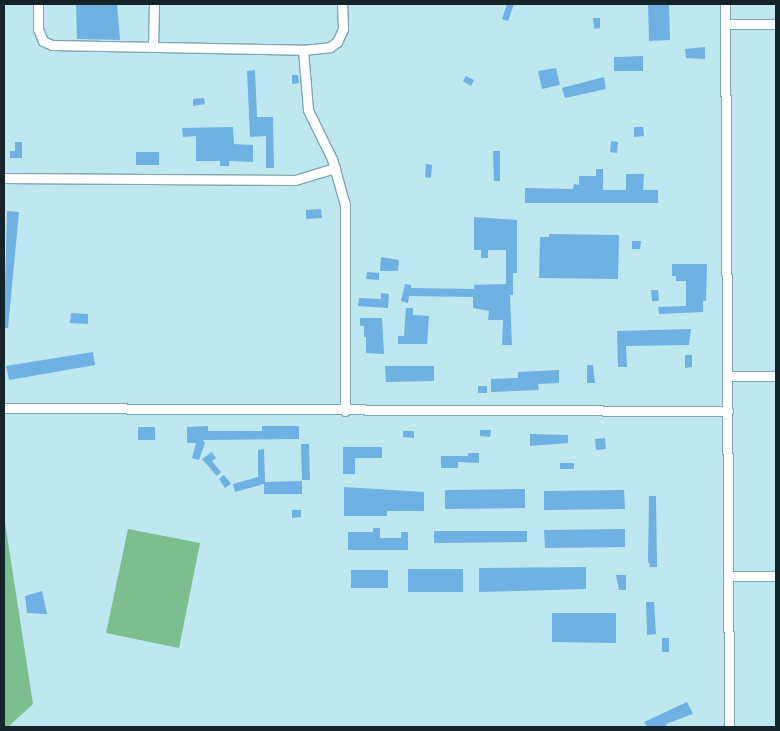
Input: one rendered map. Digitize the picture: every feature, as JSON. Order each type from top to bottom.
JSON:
[{"type":"street","points":[[38,4],[38,29],[44,41],[52,45],[304,50],[330,47],[337,42],[343,29],[342,4]]},
{"type":"street","points":[[154,4],[154,47]]},
{"type":"street","points":[[725,4],[729,727]]},
{"type":"street","points":[[725,24],[776,24]]},
{"type":"street","points":[[304,50],[308,110],[335,168],[345,204],[345,411]]},
{"type":"street","points":[[4,178],[295,180],[335,168]]},
{"type":"street","points":[[728,376],[776,376]]},
{"type":"street","points":[[4,408],[345,411],[728,410]]},
{"type":"street","points":[[728,576],[776,576]]},
{"type":"green space","points":[[4,516],[33,704],[8,727],[4,727]]},
{"type":"green space","points":[[128,529],[200,543],[179,648],[106,633]]},
{"type":"building","points":[[76,4],[117,4],[120,40],[77,39]]},
{"type":"building","points":[[507,4],[514,4],[508,21],[502,19]]},
{"type":"building","points":[[648,4],[669,4],[670,40],[649,41]]},
{"type":"building","points":[[593,18],[600,18],[600,28],[594,29]]},
{"type":"building","points":[[705,47],[705,59],[686,58],[685,49]]},
{"type":"building","points":[[643,56],[643,71],[614,71],[614,57]]},
{"type":"building","points":[[556,68],[560,85],[542,89],[538,71]]},
{"type":"building","points":[[255,70],[257,117],[273,117],[274,168],[266,168],[266,136],[250,137],[247,71]]},
{"type":"building","points":[[292,75],[298,75],[299,83],[292,84]]},
{"type":"building","points":[[466,76],[474,80],[471,86],[463,81]]},
{"type":"building","points":[[604,77],[606,89],[565,98],[562,88]]},
{"type":"building","points":[[204,98],[205,104],[193,106],[193,99]]},
{"type":"building","points":[[233,127],[234,144],[253,145],[253,162],[229,161],[229,166],[220,166],[220,161],[196,161],[196,136],[183,137],[182,128]]},
{"type":"building","points":[[634,127],[643,127],[644,136],[634,137]]},
{"type":"building","points":[[611,141],[618,142],[617,153],[610,152]]},
{"type":"building","points":[[15,142],[22,142],[22,158],[10,158],[10,151],[15,151]]},
{"type":"building","points":[[493,151],[500,151],[500,181],[494,181]]},
{"type":"building","points":[[136,152],[159,152],[159,165],[136,165]]},
{"type":"building","points":[[426,164],[432,165],[431,178],[425,177]]},
{"type":"building","points":[[596,169],[603,169],[603,190],[626,190],[626,174],[644,174],[643,190],[658,190],[658,203],[525,203],[525,188],[573,189],[574,184],[579,185],[579,176],[596,176]]},
{"type":"building","points":[[321,209],[322,218],[306,219],[306,210]]},
{"type":"building","points":[[7,211],[19,212],[8,328],[4,328]]},
{"type":"building","points":[[474,217],[517,220],[517,273],[513,273],[513,295],[510,295],[512,345],[502,345],[503,320],[488,320],[489,311],[473,308],[473,297],[409,296],[408,303],[401,301],[405,284],[411,285],[411,288],[474,289],[474,285],[506,284],[506,250],[488,250],[488,258],[481,258],[481,250],[474,250]]},
{"type":"building","points":[[549,234],[619,235],[618,279],[539,278],[540,237],[549,237]]},
{"type":"building","points":[[632,241],[641,241],[640,249],[632,249]]},
{"type":"building","points":[[381,257],[399,260],[398,271],[380,271]]},
{"type":"building","points":[[672,264],[707,264],[706,301],[703,301],[703,312],[659,314],[658,307],[686,306],[686,281],[676,281],[676,276],[672,276]]},
{"type":"building","points":[[367,272],[379,273],[379,280],[366,279]]},
{"type":"building","points":[[651,290],[658,290],[659,301],[652,301]]},
{"type":"building","points":[[381,293],[389,294],[388,308],[358,306],[359,298],[381,299]]},
{"type":"building","points":[[406,308],[413,308],[413,315],[429,316],[427,344],[398,344],[398,336],[404,336]]},
{"type":"building","points":[[71,313],[88,314],[88,324],[70,323]]},
{"type":"building","points":[[360,318],[382,318],[384,354],[366,353],[366,337],[364,337],[364,326],[360,326]]},
{"type":"building","points":[[691,329],[689,345],[626,346],[627,367],[618,367],[617,331]]},
{"type":"building","points":[[93,352],[95,365],[9,380],[6,366]]},
{"type":"building","points":[[685,355],[692,355],[692,367],[685,368]]},
{"type":"building","points":[[587,365],[593,365],[595,383],[587,383]]},
{"type":"building","points":[[385,366],[434,366],[434,381],[386,382]]},
{"type":"building","points":[[559,370],[559,383],[538,384],[539,390],[491,392],[491,379],[518,378],[518,372]]},
{"type":"building","points":[[478,386],[487,386],[487,393],[478,393]]},
{"type":"building","points":[[208,426],[208,431],[262,431],[262,426],[299,426],[299,439],[203,440],[205,443],[199,460],[192,458],[196,443],[187,443],[187,427]]},
{"type":"building","points":[[138,427],[155,427],[155,440],[138,440]]},
{"type":"building","points":[[480,430],[491,430],[490,437],[480,436]]},
{"type":"building","points":[[403,431],[414,431],[414,438],[403,437]]},
{"type":"building","points":[[530,434],[568,435],[568,443],[530,446]]},
{"type":"building","points":[[605,438],[606,449],[596,450],[595,439]]},
{"type":"building","points":[[301,444],[309,444],[310,480],[302,480]]},
{"type":"building","points":[[343,447],[382,447],[382,458],[355,458],[355,474],[343,474]]},
{"type":"building","points":[[264,449],[265,482],[302,481],[302,494],[264,494],[264,484],[235,492],[233,484],[258,477],[258,450]]},
{"type":"building","points":[[212,452],[216,458],[212,461],[221,472],[217,476],[202,459]]},
{"type":"building","points":[[468,453],[479,453],[479,463],[458,462],[458,468],[441,468],[441,456],[468,456]]},
{"type":"building","points":[[560,463],[574,463],[574,469],[560,469]]},
{"type":"building","points":[[224,475],[231,484],[225,488],[219,479]]},
{"type":"building","points":[[344,487],[424,492],[424,511],[387,511],[387,516],[344,516]]},
{"type":"building","points":[[525,489],[525,508],[445,509],[445,490]]},
{"type":"building","points":[[624,490],[625,509],[544,510],[544,491]]},
{"type":"building","points":[[649,496],[656,496],[657,567],[650,567],[648,561]]},
{"type":"building","points":[[292,510],[301,510],[301,517],[292,518]]},
{"type":"building","points":[[373,528],[380,528],[380,538],[401,538],[401,532],[408,532],[408,550],[348,550],[348,532],[373,532]]},
{"type":"building","points":[[625,529],[625,547],[545,548],[544,530]]},
{"type":"building","points":[[434,531],[527,531],[527,542],[434,543]]},
{"type":"building","points":[[586,567],[586,589],[479,592],[479,568]]},
{"type":"building","points":[[408,569],[463,569],[463,592],[408,592]]},
{"type":"building","points":[[351,570],[388,570],[388,588],[351,588]]},
{"type":"building","points":[[616,575],[626,575],[626,590],[619,590]]},
{"type":"building","points":[[42,591],[47,614],[27,613],[25,596]]},
{"type":"building","points":[[646,602],[654,602],[656,634],[647,635]]},
{"type":"building","points":[[552,613],[616,613],[616,643],[552,642]]},
{"type":"building","points":[[662,638],[669,638],[669,652],[662,652]]},
{"type":"building","points":[[687,702],[693,714],[666,724],[667,727],[647,727],[644,722]]}]
